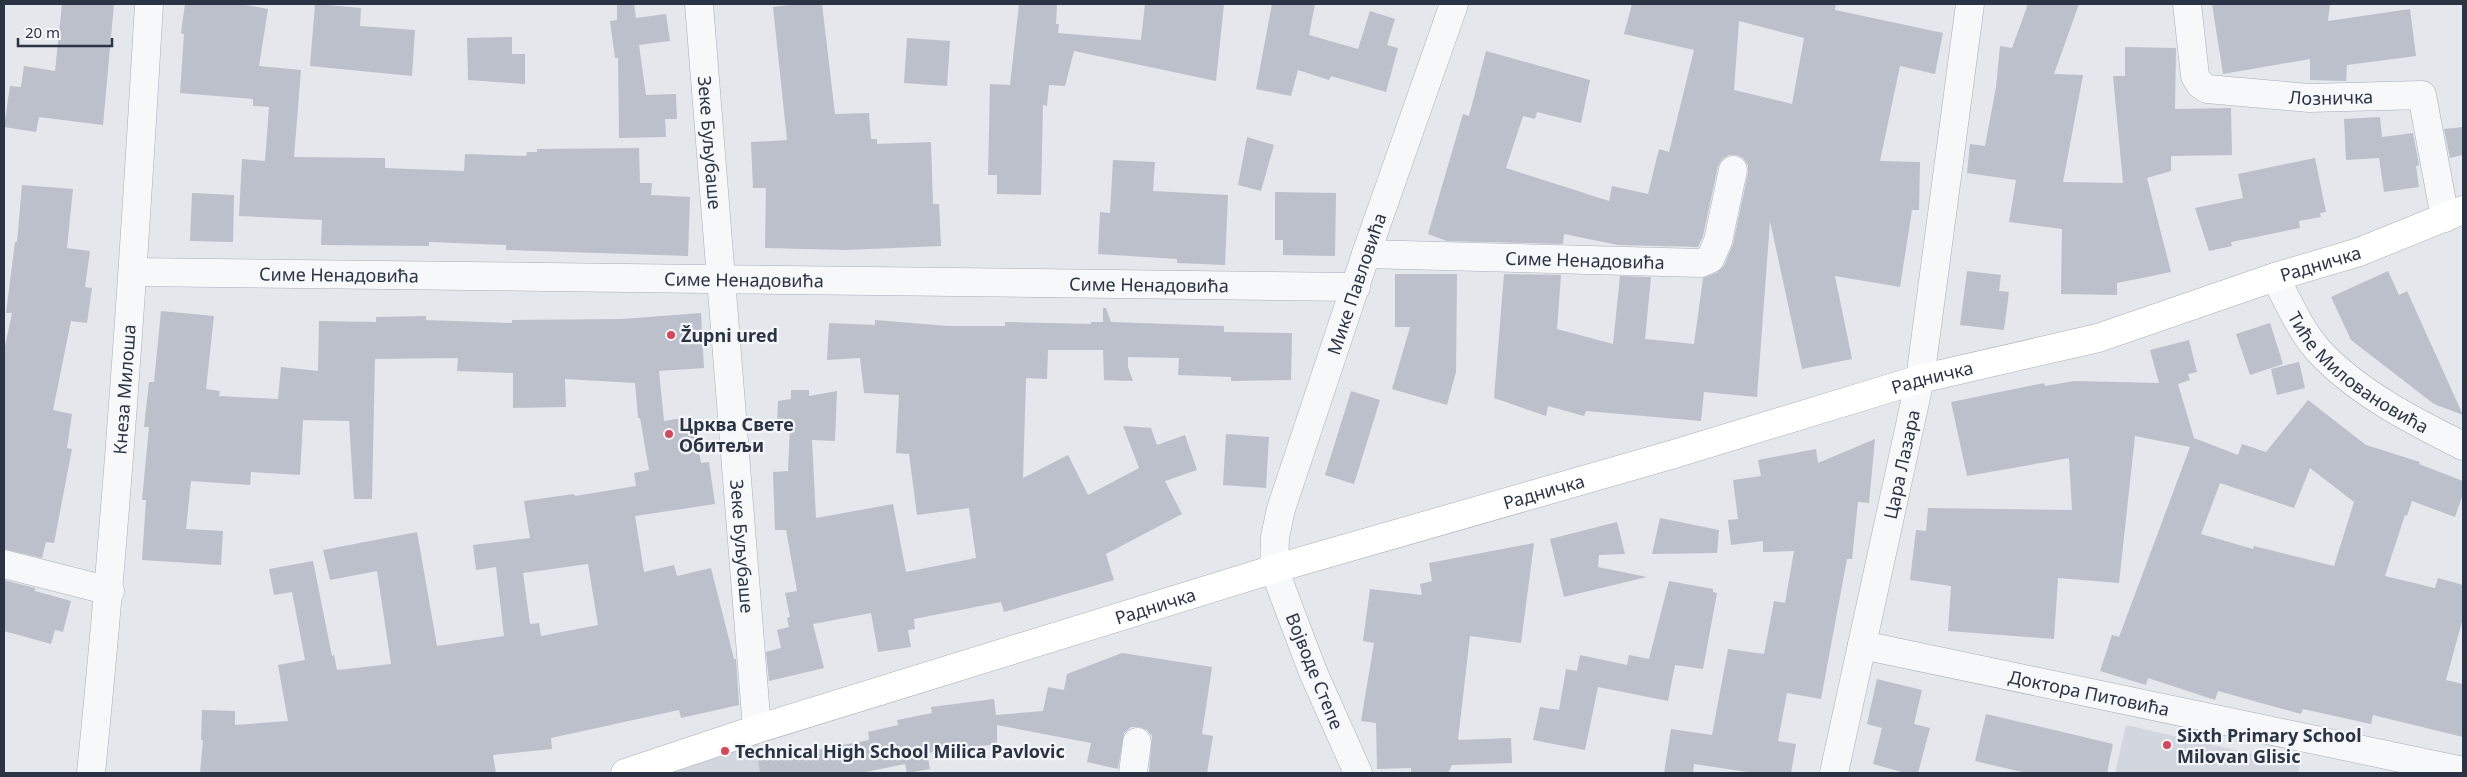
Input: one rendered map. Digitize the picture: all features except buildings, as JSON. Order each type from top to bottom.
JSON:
[{"type":"street","name":"Кнеза Милоша","points":[[91,773],[110,591],[150,4]]},
{"type":"street","name":"Зеке Буљубаше","points":[[699,4],[757,729]]},
{"type":"street","name":"Мике Павловића","points":[[1274,568],[1275,537],[1282,509],[1366,254],[1454,4]]},
{"type":"street","name":"Цара Лазара","points":[[1834,773],[1920,379],[1970,4]]},
{"type":"street","name":"Лозничка","points":[[2187,4],[2195,76],[2208,89],[2309,98],[2422,95],[2454,214]]},
{"type":"street","name":"Симе Ненадовића","points":[[1366,254],[1701,263],[1710,259],[1718,241],[1733,170]]},
{"type":"street","name":"Радничка","points":[[625,773],[757,729],[1274,568],[1674,454],[1920,379],[2098,338],[2276,277],[2359,252],[2454,214]]},
{"type":"street","name":"Симе Ненадовића","points":[[133,272],[1356,287]]},
{"type":"street","name":"Тиће Миловановића","points":[[2276,277],[2317,349],[2346,375],[2409,419],[2463,446]]},
{"type":"street","points":[[4,564],[110,591]]},
{"type":"street","name":"Војводе Степе","points":[[1274,568],[1313,672],[1358,773]]},
{"type":"street","name":"Доктора Питовића","points":[[1862,645],[2463,771]]},
{"type":"street","points":[[1132,773],[1137,742]]},
{"type":"shaded area","name":"Sixth Primary School Milovan Glisic","points":[[2126,725],[2300,765],[2298,773],[2115,773]]},
{"type":"shaded area","name":"Technical High School Milica Pavlovic","points":[[757,729],[763,773],[623,773]]},
{"type":"place","name":"Župni ured","points":[[671,335]]},
{"type":"place","name":"Црква Свете Обитељи","points":[[669,434]]},
{"type":"place","name":"Sixth Primary School Milovan Glisic","points":[[2167,745]]},
{"type":"place","name":"Technical High School Milica Pavlovic","points":[[725,751]]}]
